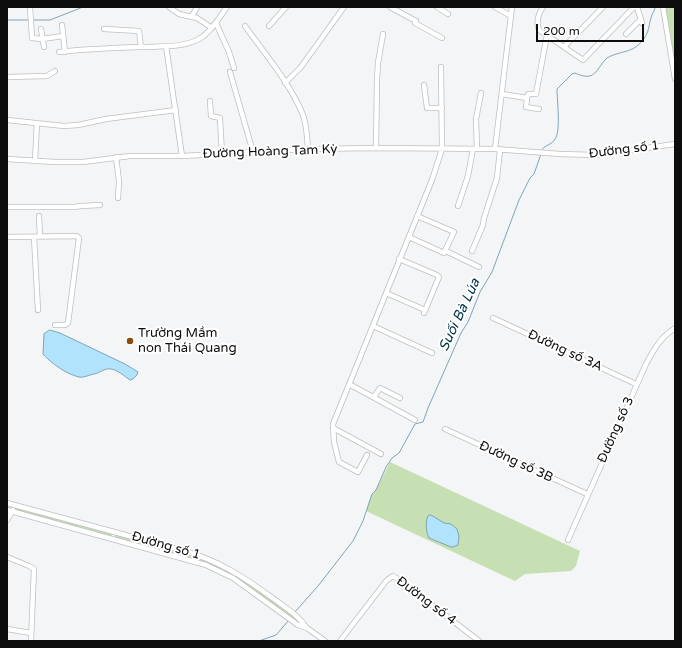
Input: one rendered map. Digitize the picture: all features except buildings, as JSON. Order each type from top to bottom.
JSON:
[{"type":"street","points":[[30,7],[32,38],[63,36]]},
{"type":"street","points":[[169,7],[179,14],[192,16],[212,28]]},
{"type":"street","points":[[192,16],[197,7]]},
{"type":"street","points":[[59,52],[184,44],[195,41],[212,28],[227,7]]},
{"type":"street","points":[[269,26],[286,7]]},
{"type":"street","points":[[285,83],[302,67],[344,7]]},
{"type":"street","points":[[390,7],[442,38]]},
{"type":"street","points":[[436,7],[448,14]]},
{"type":"street","points":[[495,7],[511,16]]},
{"type":"street","points":[[472,251],[484,225],[484,218],[497,178],[502,94],[512,7]]},
{"type":"street","points":[[544,7],[539,14],[539,30],[580,58],[585,59],[636,7],[642,21],[626,34]]},
{"type":"street","points":[[564,47],[602,7]]},
{"type":"street","points":[[664,7],[675,79]]},
{"type":"street","points":[[216,23],[230,52],[234,68]]},
{"type":"street","points":[[62,25],[65,52]]},
{"type":"street","points":[[245,26],[285,83],[303,116],[306,124],[308,149]]},
{"type":"street","points":[[41,29],[44,47]]},
{"type":"street","points":[[104,29],[138,30],[140,33],[141,47]]},
{"type":"street","points":[[376,148],[378,63],[383,34]]},
{"type":"street","points":[[539,109],[526,107],[528,94],[536,94],[537,92],[547,35]]},
{"type":"street","points":[[166,46],[182,156]]},
{"type":"street","points":[[367,455],[358,472],[339,462],[334,442],[333,428],[335,418],[432,180],[442,149],[441,67]]},
{"type":"street","points":[[7,77],[47,76],[55,71]]},
{"type":"street","points":[[230,72],[252,152]]},
{"type":"street","points":[[424,85],[426,108],[442,108]]},
{"type":"street","points":[[458,206],[475,149],[476,120],[481,93]]},
{"type":"street","points":[[502,94],[527,98]]},
{"type":"street","points":[[210,101],[211,116],[220,118],[222,154]]},
{"type":"street","points":[[7,120],[64,126],[176,110]]},
{"type":"street","points":[[35,161],[37,123]]},
{"type":"street","name":"Đường số 1","points":[[534,152],[597,155],[675,144]]},
{"type":"street","name":"Đường Hoàng Tam Kỳ","points":[[7,159],[83,162],[116,157],[182,156],[308,149],[376,148],[475,149],[534,152]]},
{"type":"street","points":[[116,157],[119,181],[118,198]]},
{"type":"street","points":[[7,206],[74,208],[100,205]]},
{"type":"street","points":[[38,310],[37,236],[39,216]]},
{"type":"street","points":[[409,237],[444,253],[454,232],[417,216]]},
{"type":"street","points":[[7,237],[77,236],[79,238],[68,323],[55,325]]},
{"type":"street","points":[[446,250],[479,267]]},
{"type":"street","points":[[386,293],[425,311],[439,277],[400,259]]},
{"type":"street","name":"Đường số 3A","points":[[494,318],[636,384]]},
{"type":"street","points":[[373,326],[432,353]]},
{"type":"street","name":"Đường số 3","points":[[568,540],[636,384],[662,337],[675,328]]},
{"type":"street","points":[[349,384],[415,420]]},
{"type":"street","points":[[374,397],[380,388],[400,398]]},
{"type":"street","points":[[333,428],[381,454]]},
{"type":"street","name":"Đường số 3B","points":[[445,429],[587,494]]},
{"type":"street","name":"Đường số 1","points":[[7,503],[198,555],[224,566],[243,577],[289,610],[297,616],[307,628],[325,641]]},
{"type":"street","points":[[7,520],[13,512],[15,505]]},
{"type":"street","name":"Đường số 1","points":[[7,510],[196,561],[221,571],[243,584],[298,625],[307,628]]},
{"type":"street","points":[[114,532],[114,539]]},
{"type":"street","points":[[7,557],[34,569],[31,641]]},
{"type":"street","points":[[221,571],[224,566]]},
{"type":"street","name":"Đường số 4","points":[[340,641],[387,580],[393,576],[479,641]]},
{"type":"street","points":[[7,629],[32,633]]},
{"type":"green space","points":[[665,7],[675,7],[675,66]]},
{"type":"green space","points":[[390,462],[580,551],[576,566],[571,571],[525,574],[515,581],[366,511],[372,494],[376,490]]},
{"type":"green space","points":[[16,506],[112,532],[112,537],[15,511]]},
{"type":"green space","points":[[115,533],[181,551],[222,566],[221,570],[196,560],[115,538]]},
{"type":"green space","points":[[225,568],[242,578],[296,617],[304,625],[299,624],[234,577],[223,571]]},
{"type":"water","points":[[50,330],[60,333],[125,364],[138,372],[137,375],[130,380],[119,372],[111,369],[106,369],[82,377],[64,371],[43,354],[44,334]]},
{"type":"water","points":[[431,515],[444,523],[451,524],[457,529],[459,536],[458,545],[451,547],[429,538],[426,524],[428,516]]},
{"type":"waterway","points":[[34,20],[50,20],[83,7]]},
{"type":"waterway","name":"Suối Bà Lúa","points":[[541,151],[544,147],[554,141],[557,135],[557,89],[572,74],[575,73],[582,76],[590,76],[595,73],[607,58],[635,48],[648,32],[651,18],[655,9],[654,7]]},
{"type":"waterway","points":[[7,20],[28,20]]},
{"type":"waterway","name":"Suối Bà Lúa","points":[[294,613],[318,586],[353,541],[363,521],[372,494],[376,490],[386,467],[392,458],[399,453],[415,424],[423,422],[461,333],[468,322],[480,292],[492,272],[519,200],[530,178],[534,174],[541,154]]},
{"type":"waterway","name":"Suối Bà Lúa","points":[[259,641],[276,635],[289,620]]},
{"type":"place","name":"Trường Mầm non Thái Quang","points":[[130,341]]}]
